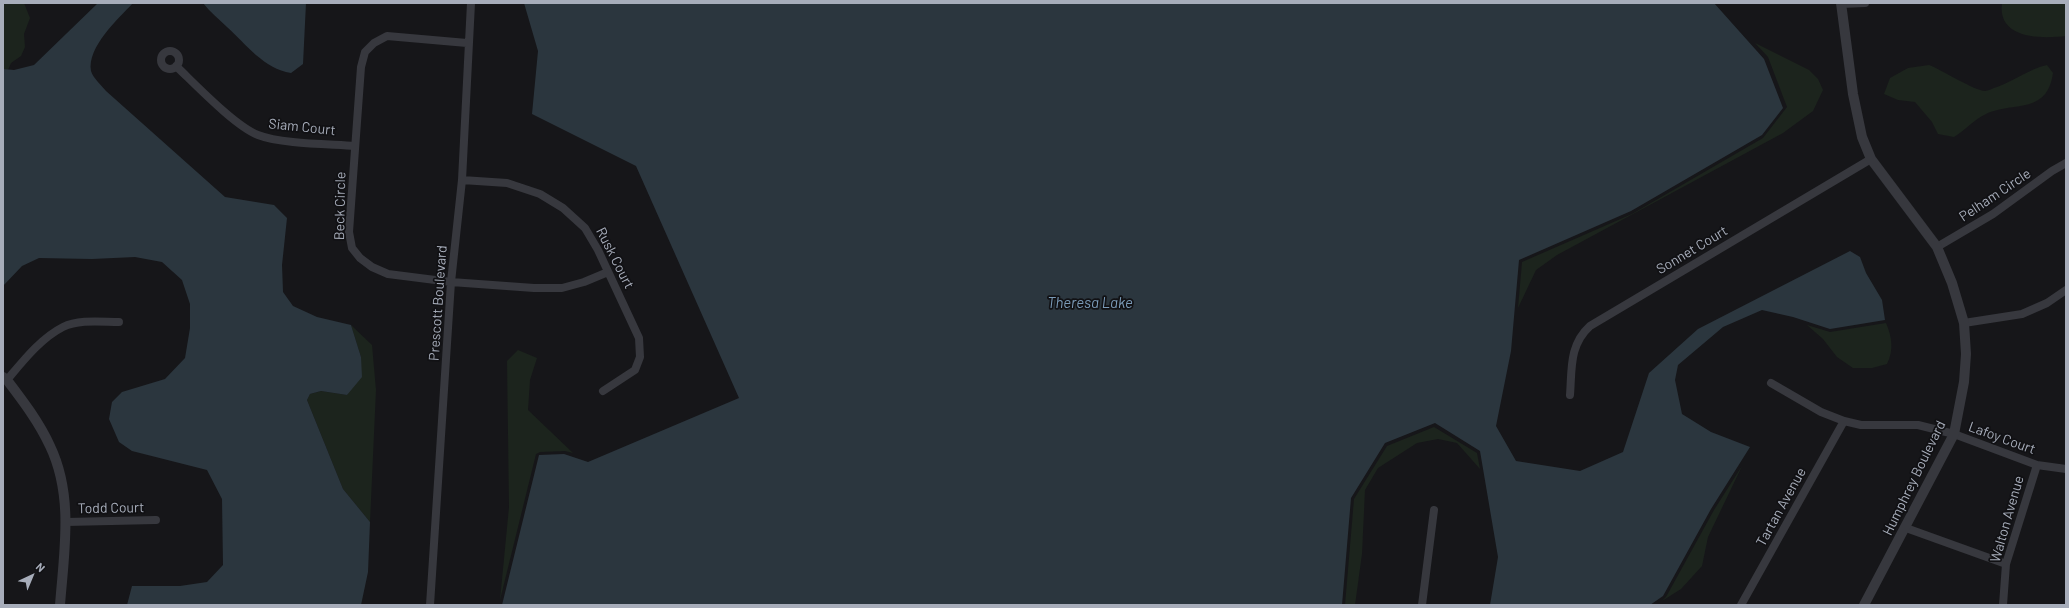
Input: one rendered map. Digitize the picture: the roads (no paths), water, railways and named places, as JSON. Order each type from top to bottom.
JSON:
[{"type":"street","name":"Prescott Boulevard","points":[[430,605],[452,282],[462,180],[470,3]]},
{"type":"street","points":[[1841,3],[1865,3]]},
{"type":"street","name":"Humphrey Boulevard","points":[[1841,3],[1857,120],[1862,137],[1871,159],[1937,247],[1952,283],[1964,323],[1966,354],[1964,382],[1954,434],[1906,528],[1864,605]]},
{"type":"street","name":"Beck Circle","points":[[467,43],[387,36],[374,43],[365,52],[361,67],[349,232],[352,248],[366,262],[388,274],[452,282],[534,288],[562,288],[584,282],[608,272]]},
{"type":"street","name":"Siam Court","points":[[176,66],[240,124],[258,135],[278,139],[355,146]]},
{"type":"street","name":"Sonnet Court","points":[[1570,395],[1572,354],[1583,332],[1590,326],[1871,159]]},
{"type":"street","name":"Pelham Circle","points":[[1937,247],[1993,214],[2052,171],[2066,163]]},
{"type":"street","name":"Rusk Court","points":[[462,180],[507,183],[540,194],[563,208],[585,228],[598,250],[640,338],[640,357],[635,370],[604,391]]},
{"type":"street","points":[[1964,323],[2022,314],[2047,303],[2066,290]]},
{"type":"street","points":[[60,605],[66,522],[62,483],[50,447],[41,429],[5,378],[27,356],[64,326],[84,322],[119,322]]},
{"type":"street","name":"Lafoy Court","points":[[1771,383],[1821,412],[1844,421],[1861,425],[1918,425],[1954,434],[2037,465],[2066,469]]},
{"type":"street","name":"Tartan Avenue","points":[[1741,605],[1844,421]]},
{"type":"street","name":"Walton Avenue","points":[[2003,605],[2006,564],[2037,465]]},
{"type":"street","points":[[1422,605],[1434,510]]},
{"type":"street","name":"Todd Court","points":[[66,522],[156,520]]},
{"type":"street","points":[[1906,528],[2006,564]]},
{"type":"water","points":[[98,3],[133,3],[112,25],[99,43],[91,62],[92,74],[106,91],[225,197],[274,205],[287,218],[282,265],[283,292],[293,306],[317,317],[351,325],[361,357],[362,377],[347,395],[321,391],[310,394],[307,400],[343,489],[370,522],[368,572],[361,605],[127,605],[132,586],[180,586],[207,582],[223,565],[222,499],[207,470],[132,451],[119,442],[109,419],[112,402],[122,392],[165,379],[185,358],[190,328],[190,304],[182,280],[162,262],[135,257],[92,259],[39,258],[22,266],[3,286],[3,69],[14,70],[34,65]]},
{"type":"water","points":[[203,3],[306,3],[303,64],[291,73],[272,67],[256,55]]},
{"type":"water","name":"Theresa Lake","points":[[524,3],[1714,3],[1764,59],[1783,108],[1762,135],[1631,211],[1519,260],[1511,351],[1496,426],[1516,461],[1580,471],[1623,452],[1649,373],[1698,329],[1850,251],[1860,257],[1866,273],[1882,300],[1885,320],[1830,329],[1793,317],[1762,310],[1723,327],[1678,365],[1675,380],[1682,414],[1711,432],[1750,447],[1711,509],[1663,596],[1650,605],[1490,605],[1498,557],[1480,451],[1435,423],[1385,443],[1351,498],[1342,605],[502,605],[539,455],[564,454],[588,462],[739,398],[636,166],[532,114],[538,51]]}]
